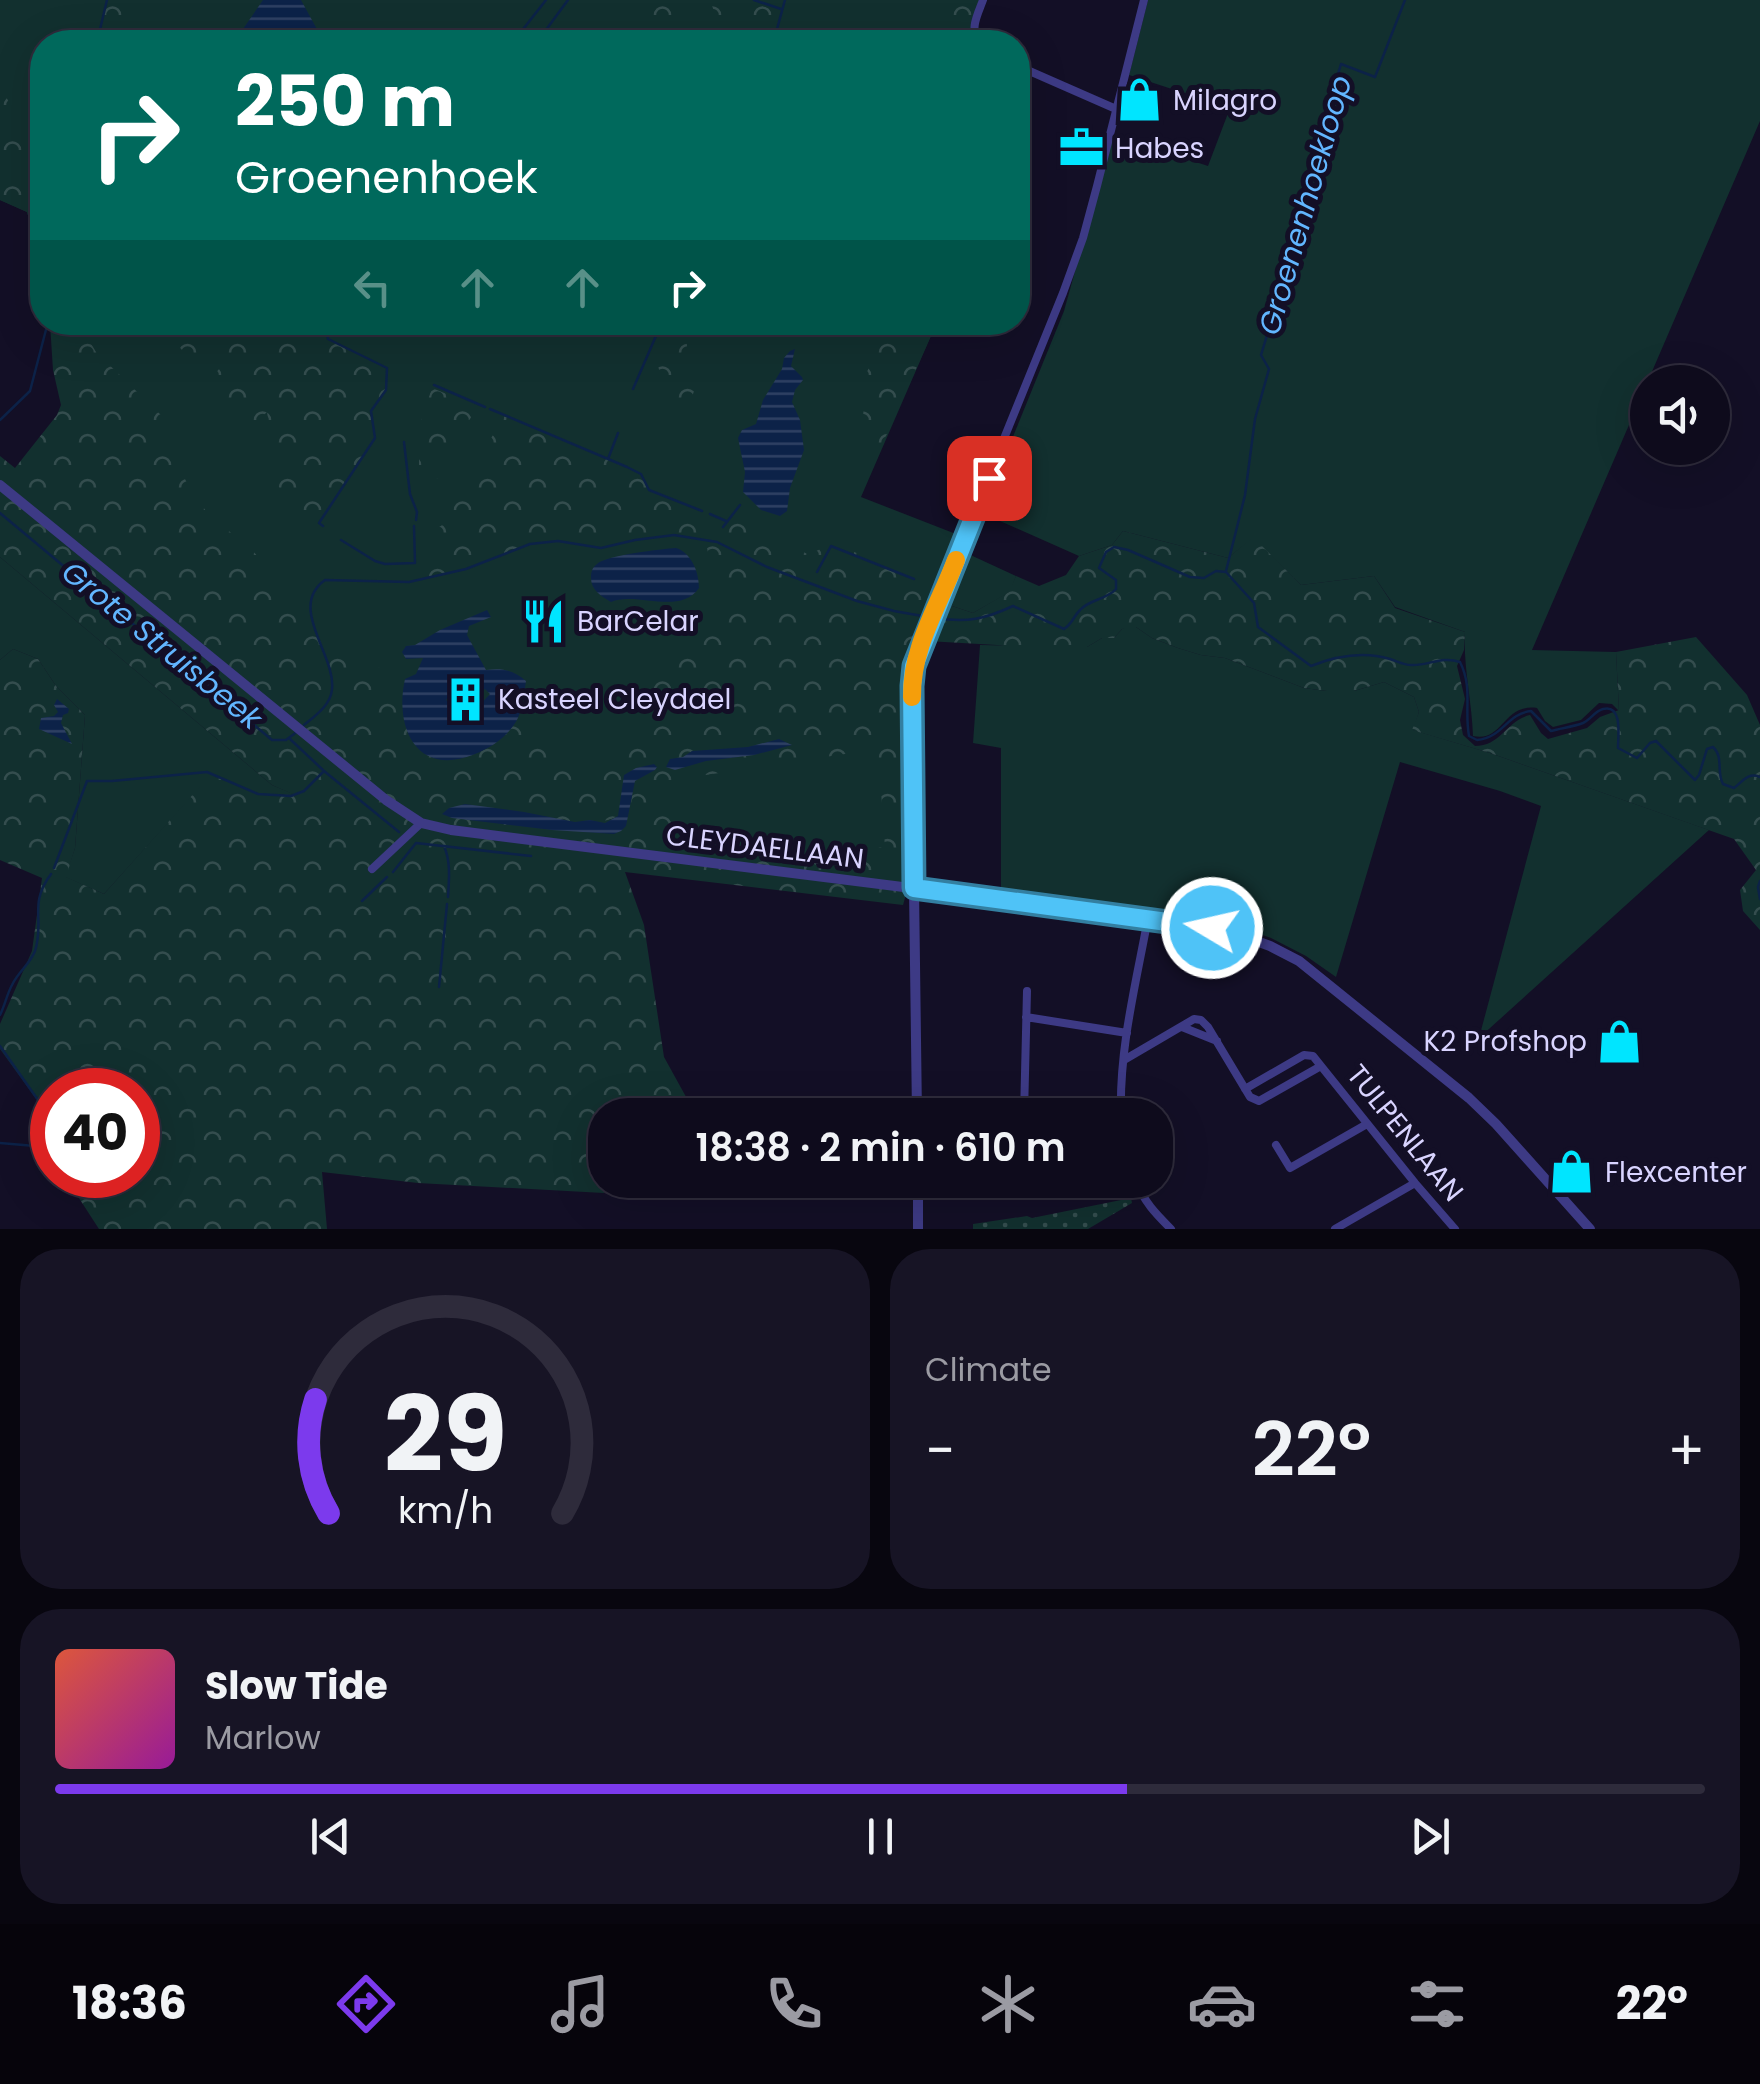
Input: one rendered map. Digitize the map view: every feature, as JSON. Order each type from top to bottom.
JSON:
[{"type":"street","points":[[974,30],[983,0]]},
{"type":"street","points":[[917,1098],[912,676],[935,609],[1063,293],[1088,220],[1144,0]]},
{"type":"street","points":[[1030,71],[1116,110]]},
{"type":"street","name":"CLEYDAELLAAN","points":[[0,486],[303,734],[421,823],[1232,932],[1299,962],[1470,1098],[1590,1229]]},
{"type":"street","points":[[372,869],[421,823]]},
{"type":"street","points":[[1120,1098],[1127,1032],[1148,918]]},
{"type":"street","points":[[1024,1098],[1027,990]]},
{"type":"street","points":[[1026,1017],[1127,1032]]},
{"type":"street","points":[[1124,1060],[1194,1019],[1201,1020],[1250,1097],[1259,1101],[1321,1066],[1313,1056],[1304,1055],[1246,1089]]},
{"type":"street","name":"TULPENLAAN","points":[[1321,1066],[1454,1229]]},
{"type":"street","points":[[1276,1144],[1290,1168],[1366,1124]]},
{"type":"street","points":[[1335,1229],[1414,1184]]},
{"type":"street","points":[[918,1198],[918,1229]]},
{"type":"street","points":[[1143,1198],[1172,1229]]},
{"type":"green space","points":[[0,0],[979,0],[972,30],[30,30],[30,222],[27,212],[0,200]]},
{"type":"green space","points":[[81,0],[137,0],[134,7],[147,14],[151,30],[76,30]]},
{"type":"green space","points":[[650,0],[680,0],[691,30],[638,30],[656,9]]},
{"type":"green space","points":[[710,0],[747,0],[779,12],[761,30],[721,30]]},
{"type":"green space","points":[[922,0],[979,0],[972,30],[950,30],[939,16],[925,8]]},
{"type":"green space","points":[[1148,0],[1760,0],[1760,121],[1655,365],[1630,365],[1630,423],[1532,650],[1616,652],[1619,711],[1612,704],[1599,703],[1581,720],[1553,727],[1537,708],[1526,708],[1491,734],[1473,736],[1465,632],[1395,607],[1374,576],[1301,585],[1253,538],[1228,558],[1123,531],[1112,545],[1079,556],[982,513],[1064,311],[1113,135],[1208,166],[1230,108],[1129,75]]},
{"type":"green space","points":[[0,87],[30,137],[30,222],[27,212],[0,200]]},
{"type":"green space","points":[[51,335],[86,335],[96,352],[163,417],[180,469],[212,519],[260,558],[317,634],[336,639],[361,660],[405,679],[401,698],[403,723],[447,759],[487,748],[517,720],[532,734],[546,732],[568,742],[572,773],[607,773],[611,743],[652,723],[647,662],[692,641],[734,602],[733,583],[713,566],[706,540],[674,535],[601,548],[558,541],[530,544],[466,569],[418,581],[424,553],[437,528],[451,515],[459,486],[472,474],[503,416],[628,467],[641,474],[649,490],[726,521],[740,505],[766,543],[775,547],[783,544],[808,554],[834,544],[917,577],[938,592],[925,620],[909,675],[913,869],[903,905],[625,872],[644,925],[664,1057],[687,1098],[588,1098],[588,1192],[418,1183],[322,1172],[327,1229],[99,1229],[79,1198],[160,1198],[160,1068],[30,1068],[30,1090],[0,1049],[0,1024],[32,951],[42,878],[0,860],[0,660],[13,649],[38,659],[56,686],[85,715],[75,848],[66,877],[104,894],[204,782],[220,778],[258,794],[295,795],[272,785],[0,557],[0,456],[15,468],[61,405]],"holes":[[[770,740],[786,747],[719,758],[683,766],[692,751],[748,747]],[[878,749],[885,847],[812,854],[680,839],[673,810],[667,811],[666,781]],[[654,764],[651,771],[635,781],[626,826],[614,834],[469,820],[455,806],[494,807],[561,820],[602,821],[618,816],[624,775]]]},
{"type":"green space","points":[[60,335],[931,335],[861,497],[956,534],[903,672],[909,868],[445,821]]},
{"type":"green space","points":[[169,335],[326,335],[387,368],[386,390],[371,411],[375,438],[319,523],[282,494],[267,412],[244,429],[208,381],[234,353],[190,359]]},
{"type":"green space","points":[[675,335],[686,335],[684,359],[695,388],[681,417],[673,410],[658,366],[670,351]]},
{"type":"green space","points":[[865,335],[931,335],[877,456],[876,443],[862,430],[862,381],[870,366]]},
{"type":"green space","points":[[432,388],[478,407],[449,450],[441,478],[419,481],[419,426]]},
{"type":"green space","points":[[1123,531],[1228,558],[1253,537],[1301,585],[1374,576],[1395,608],[1465,632],[1464,650],[1457,666],[1465,699],[1460,720],[1463,735],[1475,746],[1491,742],[1530,715],[1548,739],[1587,728],[1600,717],[1619,710],[1616,652],[1696,637],[1747,695],[1760,725],[1760,930],[1743,911],[1740,890],[1756,870],[1734,839],[1490,753],[1412,730],[1419,712],[1414,697],[1384,682],[1354,691],[1304,688],[1225,658],[1178,648],[1136,627],[1122,629],[1114,638],[1102,638],[1077,655],[927,641],[943,603],[973,613],[1009,592],[1016,576],[1039,586],[1066,575],[1079,556],[1112,545]]},
{"type":"green space","points":[[964,552],[1016,576],[1010,592],[973,613],[943,603]]},
{"type":"green space","points":[[0,557],[272,785],[296,795],[258,794],[205,782],[104,894],[65,877],[75,848],[85,715],[56,686],[38,659],[13,649],[0,660]]},
{"type":"green space","points":[[1129,626],[1178,648],[1225,658],[1304,688],[1354,691],[1384,682],[1414,697],[1419,712],[1413,730],[1709,830],[1479,1038],[1541,806],[1500,791],[1400,762],[1336,977],[1271,938],[1213,918],[1001,890],[1001,748],[973,743],[980,645],[1087,647],[1102,638],[1114,638]]},
{"type":"green space","points":[[1131,1198],[1132,1203],[1088,1229],[973,1229],[973,1224],[1032,1218]]},
{"type":"water","points":[[263,0],[301,0],[317,30],[242,30]]},
{"type":"water","points":[[795,349],[791,366],[803,380],[792,402],[800,420],[804,450],[790,488],[787,511],[780,516],[761,510],[743,492],[745,472],[738,438],[742,430],[756,424],[784,358]]},
{"type":"water","points":[[676,548],[686,554],[696,570],[699,588],[691,596],[669,602],[611,602],[593,586],[592,570],[603,561]]},
{"type":"water","points":[[487,610],[491,617],[469,626],[467,635],[486,670],[508,671],[526,681],[519,715],[509,731],[487,748],[455,760],[424,754],[407,731],[403,715],[405,679],[416,674],[423,658],[406,659],[402,652],[406,646]],"holes":[[[464,677],[481,693],[485,689],[490,694],[469,722],[446,700]]]},
{"type":"water","points":[[57,699],[69,709],[61,723],[72,744],[39,729],[41,718],[58,712],[54,705]]},
{"type":"water","points":[[779,739],[792,745],[675,770],[666,767],[670,759],[692,751],[748,747]]},
{"type":"water","points":[[654,764],[655,770],[635,781],[626,826],[614,834],[552,830],[442,814],[465,804],[575,822],[605,823],[618,816],[624,775]]},
{"type":"waterway","points":[[100,30],[107,0]]},
{"type":"waterway","points":[[522,30],[546,0]]},
{"type":"waterway","points":[[546,30],[568,0]]},
{"type":"waterway","points":[[754,0],[781,9]]},
{"type":"waterway","points":[[776,30],[785,0]]},
{"type":"waterway","name":"Groenenhoekloop","points":[[1226,571],[1245,495],[1255,419],[1269,369],[1261,355],[1283,283],[1283,256],[1341,64],[1375,77],[1405,0]]},
{"type":"waterway","points":[[0,420],[30,391],[45,335]]},
{"type":"waterway","points":[[323,526],[319,523],[375,438],[371,411],[386,390],[387,368],[328,339],[327,335]]},
{"type":"waterway","points":[[633,389],[656,335]]},
{"type":"waterway","points":[[434,385],[485,407]]},
{"type":"waterway","points":[[490,409],[627,467],[641,474],[649,490],[702,511]]},
{"type":"waterway","points":[[608,459],[618,433]]},
{"type":"waterway","points":[[404,442],[416,520]]},
{"type":"waterway","points":[[723,527],[740,505]]},
{"type":"waterway","name":"Grote Struisbeek","points":[[0,513],[272,740],[286,740],[298,731]]},
{"type":"waterway","points":[[710,514],[726,521]]},
{"type":"waterway","points":[[341,540],[375,561],[415,563],[414,526]]},
{"type":"waterway","name":"Grote Struisbeek","points":[[304,725],[326,705],[332,689],[311,604],[315,591],[325,580],[409,582],[466,569],[530,544],[558,541],[601,548],[674,535],[717,542],[767,567],[857,601],[928,617]]},
{"type":"waterway","points":[[817,572],[831,546],[914,579]]},
{"type":"waterway","name":"Grote Struisbeek","points":[[936,618],[976,619],[1013,606],[1064,629],[1084,606],[1116,589],[1116,580],[1099,568],[1106,552],[1114,547],[1190,577],[1226,572],[1254,603],[1258,627],[1311,666],[1360,655],[1410,665],[1460,662],[1466,681],[1469,736],[1477,740],[1493,735],[1516,716],[1531,711],[1551,731],[1583,723],[1600,710],[1609,709],[1617,716],[1618,748],[1637,758],[1656,741],[1695,780],[1707,749],[1713,747],[1723,784],[1734,788],[1749,776],[1760,777]]},
{"type":"waterway","points":[[290,739],[399,832]]},
{"type":"waterway","points":[[54,868],[87,781],[207,772],[258,794],[291,796],[304,791],[324,771]]},
{"type":"waterway","points":[[393,872],[416,843],[531,856]]},
{"type":"waterway","points":[[444,846],[449,865],[448,897]]},
{"type":"waterway","points":[[0,1015],[15,980],[35,951],[38,904],[51,874]]},
{"type":"waterway","points":[[362,901],[387,877]]},
{"type":"waterway","name":"Grote Struisbeek","points":[[1760,881],[1760,899]]},
{"type":"waterway","points":[[439,987],[447,904]]},
{"type":"waterway","points":[[0,1046],[38,1100],[34,1134],[38,1144],[0,1143]]},
{"type":"slow traffic","points":[[912,697],[916,658],[956,560]]},
{"type":"place","name":"Milagro","points":[[1140,100]]},
{"type":"place","name":"Habes","points":[[1082,148]]},
{"type":"place","name":"BarCelar","points":[[544,621]]},
{"type":"place","name":"Kasteel Cleydael","points":[[465,699]]},
{"type":"place","name":"K2 Profshop","points":[[1620,1041]]},
{"type":"place","name":"Flexcenter","points":[[1572,1172]]},
{"type":"route","points":[[989,478],[914,666],[914,888],[1212,928]]}]
